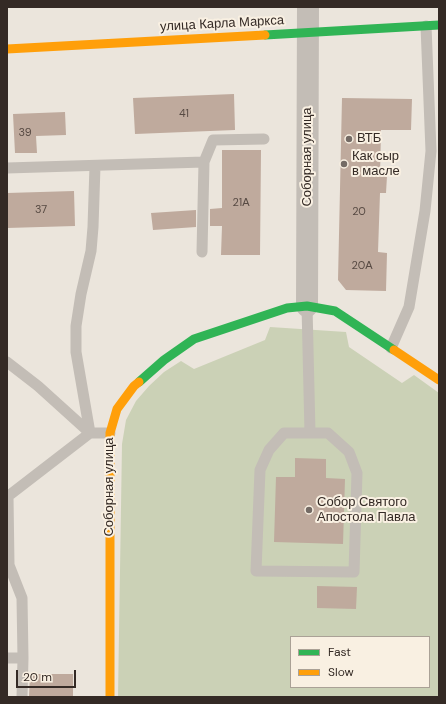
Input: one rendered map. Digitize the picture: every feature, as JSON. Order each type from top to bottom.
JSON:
[{"type":"street","name":"Соборная улица","points":[[110,697],[110,433],[117,409],[134,386],[164,360],[194,339],[297,307],[308,7]]},
{"type":"street","name":"улица Карла Маркса","points":[[7,49],[439,25]]},
{"type":"street","points":[[297,307],[335,310],[439,380]]},
{"type":"lane","points":[[391,348],[409,307],[425,212],[431,152],[426,26]]},
{"type":"lane","points":[[428,63],[439,67]]},
{"type":"lane","points":[[202,252],[204,162],[213,140],[264,139]]},
{"type":"lane","points":[[7,168],[204,162]]},
{"type":"lane","points":[[90,433],[76,352],[76,326],[81,294],[91,251],[95,166]]},
{"type":"lane","points":[[297,307],[310,433]]},
{"type":"lane","points":[[7,362],[38,386],[90,433]]},
{"type":"lane","points":[[22,697],[22,598],[9,565],[8,497],[90,433],[110,433]]},
{"type":"lane","points":[[284,433],[310,433],[328,433],[349,452],[357,473],[354,572],[256,571],[260,470],[269,450],[284,433]]},
{"type":"lane","points":[[7,658],[23,658]]},
{"type":"green space","points":[[270,327],[346,332],[349,347],[402,383],[414,375],[439,393],[439,697],[118,697],[122,444],[126,420],[136,401],[164,372],[181,361],[194,369],[265,340]]},
{"type":"building","points":[[234,94],[235,130],[135,134],[133,98]]},
{"type":"building","points":[[342,98],[412,99],[411,130],[381,130],[380,176],[387,176],[386,193],[380,193],[378,252],[387,253],[386,291],[346,290],[338,280]]},
{"type":"building","points":[[65,112],[66,135],[36,136],[37,153],[15,153],[13,114]]},
{"type":"building","points":[[222,150],[261,150],[260,255],[221,255],[222,226],[210,226],[210,209],[222,208]]},
{"type":"building","points":[[74,191],[75,226],[7,228],[7,193]]},
{"type":"building","points":[[196,210],[196,227],[153,230],[151,213]]},
{"type":"building","name":"Собор Святого Апостола Павла","points":[[295,458],[326,459],[326,478],[345,479],[343,544],[274,542],[276,477],[295,477]]},
{"type":"building","points":[[317,586],[357,587],[356,609],[317,608]]},
{"type":"building","points":[[30,674],[73,674],[73,697],[29,697]]},
{"type":"traffic: fast","points":[[265,35],[439,25]]},
{"type":"traffic: fast","points":[[139,382],[164,360],[194,339],[287,308],[307,306],[335,311],[394,350]]},
{"type":"traffic: slow","points":[[7,49],[265,35]]},
{"type":"traffic: slow","points":[[394,350],[439,380]]},
{"type":"traffic: slow","points":[[110,697],[110,433],[117,409],[134,386],[139,382]]},
{"type":"place","name":"ВТБ","points":[[349,139]]},
{"type":"place","name":"Как сыр в масле","points":[[344,164]]},
{"type":"place","name":"Собор Святого Апостола Павла","points":[[309,510]]}]
